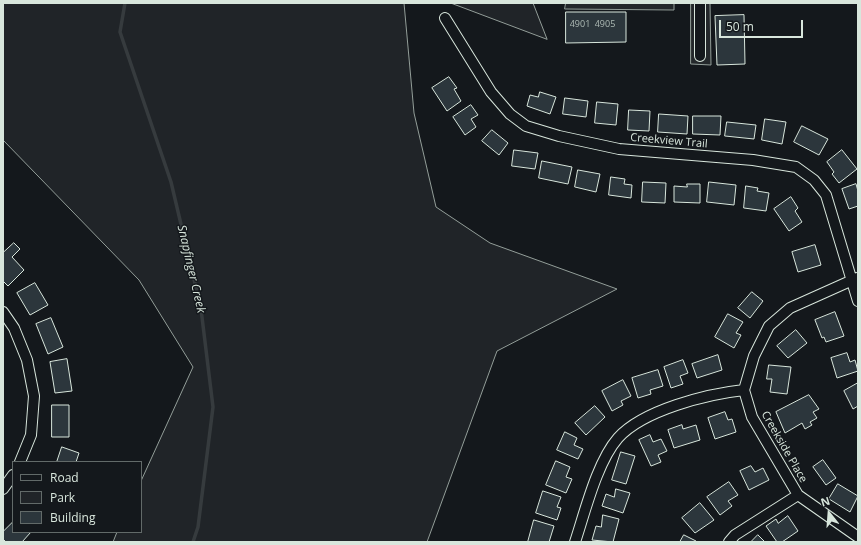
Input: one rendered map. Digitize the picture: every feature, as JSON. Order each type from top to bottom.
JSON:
[{"type":"street","points":[[700,3],[700,56]]},
{"type":"street","name":"Creekview Trail","points":[[445,18],[491,92],[510,114],[526,126],[559,136],[618,149],[753,160],[796,167],[814,180],[826,195],[855,279],[858,301]]},
{"type":"street","points":[[575,542],[601,466],[618,438],[639,422],[660,411],[722,392],[744,390],[754,356],[769,326],[790,308],[855,279]]},
{"type":"street","points":[[3,312],[14,328],[27,360],[34,396],[31,435],[20,461]]},
{"type":"street","name":"Creekside Place","points":[[744,390],[752,417],[798,495],[858,537]]},
{"type":"street","points":[[3,489],[12,476]]},
{"type":"street","points":[[730,542],[735,535],[798,495]]},
{"type":"green space","points":[[3,3],[404,3],[414,113],[436,207],[490,243],[617,289],[497,351],[427,542],[113,542],[117,533],[142,533],[142,479],[193,367],[139,280],[3,140]]},
{"type":"green space","points":[[451,3],[533,3],[547,39]]},
{"type":"shaded area","points":[[566,3],[674,3],[674,10],[565,9]]},
{"type":"shaded area","points":[[691,3],[710,3],[711,65],[691,64]]},
{"type":"building","points":[[566,12],[626,12],[626,42],[566,43]]},
{"type":"building","points":[[744,15],[745,64],[717,65],[715,16]]},
{"type":"building","points":[[449,77],[457,88],[454,89],[461,101],[447,111],[432,88]]},
{"type":"building","points":[[540,92],[556,97],[550,114],[527,106],[530,95],[538,97]]},
{"type":"building","points":[[565,98],[588,101],[586,117],[563,114]]},
{"type":"building","points":[[597,102],[618,104],[616,125],[595,123]]},
{"type":"building","points":[[471,105],[478,115],[471,119],[476,127],[465,135],[453,117]]},
{"type":"building","points":[[629,110],[650,111],[649,131],[628,130]]},
{"type":"building","points":[[659,114],[688,116],[687,134],[658,132]]},
{"type":"building","points":[[693,116],[721,116],[720,135],[693,134]]},
{"type":"building","points":[[765,119],[786,122],[782,144],[762,140]]},
{"type":"building","points":[[727,122],[756,125],[754,139],[725,136]]},
{"type":"building","points":[[802,126],[828,139],[819,155],[794,142]]},
{"type":"building","points":[[492,130],[508,143],[499,155],[482,141]]},
{"type":"building","points":[[514,150],[538,153],[535,169],[512,166]]},
{"type":"building","points":[[842,150],[857,169],[839,183],[832,174],[834,172],[827,162]]},
{"type":"building","points":[[542,161],[572,167],[568,184],[539,178]]},
{"type":"building","points":[[578,170],[600,174],[596,192],[575,187]]},
{"type":"building","points":[[611,177],[625,179],[624,184],[632,185],[631,198],[609,195]]},
{"type":"building","points":[[643,182],[666,183],[665,203],[642,202]]},
{"type":"building","points":[[709,182],[736,185],[734,205],[707,202]]},
{"type":"building","points":[[687,184],[700,184],[700,203],[674,202],[674,186],[687,187]]},
{"type":"building","points":[[856,184],[858,191],[858,206],[849,209],[842,189]]},
{"type":"building","points":[[746,186],[758,188],[757,191],[769,193],[766,211],[744,208]]},
{"type":"building","points":[[791,197],[798,208],[795,211],[802,222],[789,231],[774,209]]},
{"type":"building","points":[[14,243],[20,249],[12,257],[24,270],[8,286],[3,281],[3,253]]},
{"type":"building","points":[[815,245],[821,265],[798,272],[792,252]]},
{"type":"building","points":[[35,283],[48,305],[30,315],[17,293]]},
{"type":"building","points":[[752,292],[763,301],[750,318],[738,308]]},
{"type":"building","points":[[835,312],[844,336],[826,342],[824,337],[822,338],[815,320]]},
{"type":"building","points":[[728,314],[743,322],[736,333],[741,335],[734,348],[715,337]]},
{"type":"building","points":[[51,318],[63,347],[48,354],[36,324]]},
{"type":"building","points":[[796,330],[807,343],[788,358],[777,346]]},
{"type":"building","points":[[847,353],[850,362],[855,360],[858,371],[837,378],[831,358]]},
{"type":"building","points":[[718,355],[722,370],[697,378],[692,364]]},
{"type":"building","points":[[67,359],[72,391],[55,393],[50,362]]},
{"type":"building","points":[[683,360],[688,373],[680,376],[683,384],[671,388],[664,367]]},
{"type":"building","points":[[769,365],[791,367],[787,394],[770,392],[772,379],[767,379]]},
{"type":"building","points":[[658,370],[663,386],[650,390],[651,394],[638,398],[632,378]]},
{"type":"building","points":[[623,380],[631,396],[621,401],[623,405],[612,411],[602,391]]},
{"type":"building","points":[[858,383],[858,406],[853,409],[844,391]]},
{"type":"building","points":[[809,395],[819,409],[813,412],[817,418],[810,422],[812,425],[805,429],[802,423],[785,433],[776,412]]},
{"type":"building","points":[[52,405],[69,405],[69,437],[52,437]]},
{"type":"building","points":[[595,406],[605,417],[586,435],[575,423]]},
{"type":"building","points":[[725,412],[728,420],[732,419],[736,432],[715,439],[708,418]]},
{"type":"building","points":[[682,425],[683,429],[696,425],[700,440],[674,448],[668,430]]},
{"type":"building","points":[[565,432],[577,438],[574,445],[583,449],[578,459],[557,450]]},
{"type":"building","points":[[650,435],[653,442],[661,439],[667,451],[658,455],[661,462],[651,466],[639,440]]},
{"type":"building","points":[[62,447],[79,453],[76,461],[57,461]]},
{"type":"building","points":[[621,452],[635,456],[626,484],[612,480]]},
{"type":"building","points":[[823,460],[836,478],[826,485],[813,467]]},
{"type":"building","points":[[556,461],[570,467],[566,477],[572,479],[566,493],[546,485]]},
{"type":"building","points":[[751,466],[755,472],[763,468],[769,480],[749,490],[740,471]]},
{"type":"building","points":[[729,482],[738,495],[728,501],[732,506],[720,515],[707,497]]},
{"type":"building","points":[[838,484],[858,496],[850,512],[829,499]]},
{"type":"building","points":[[616,489],[630,493],[623,513],[602,506],[606,494],[614,497]]},
{"type":"building","points":[[543,491],[561,497],[557,507],[561,508],[557,520],[536,513]]},
{"type":"building","points":[[700,503],[714,520],[695,533],[682,518]]},
{"type":"building","points":[[603,515],[619,519],[613,542],[592,540],[596,526],[601,527]]},
{"type":"building","points":[[788,516],[798,531],[782,542],[777,542],[766,526],[776,519],[778,523]]},
{"type":"building","points":[[534,520],[554,526],[549,542],[528,542]]},
{"type":"building","points":[[12,523],[12,533],[30,533],[22,542],[6,542],[3,539],[3,532]]},
{"type":"building","points":[[684,535],[696,541],[696,542],[680,542]]},
{"type":"building","points":[[758,535],[765,542],[751,542]]},
{"type":"waterway","name":"Snapfinger Creek","points":[[125,3],[120,32],[171,182],[201,309],[213,407],[198,527],[193,542]]}]
